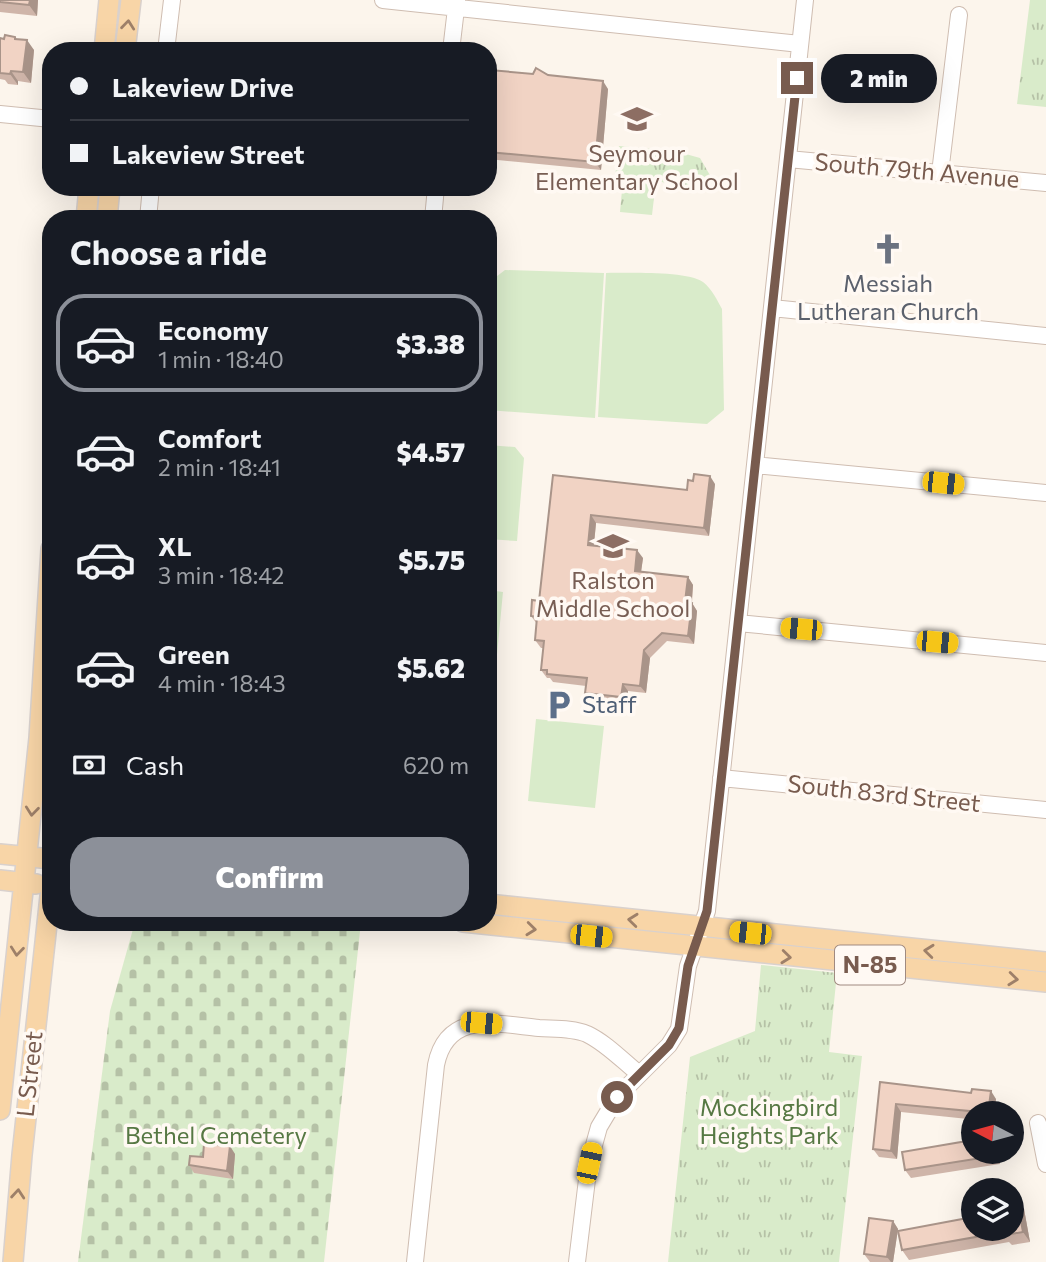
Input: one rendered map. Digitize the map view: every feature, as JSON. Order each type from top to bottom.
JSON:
[{"type":"main road","points":[[105,42],[109,0]]},
{"type":"main road","points":[[126,42],[131,0]]},
{"type":"main road","name":"L Street","points":[[0,1110],[42,691]]},
{"type":"main road","points":[[0,854],[42,858]]},
{"type":"main road","points":[[0,880],[42,885]]},
{"type":"main road","name":"N-85","points":[[497,905],[1046,962]]},
{"type":"main road","name":"N-85","points":[[497,926],[1046,982]]},
{"type":"main road","name":"L Street","points":[[13,1262],[46,931]]},
{"type":"street","points":[[167,42],[172,0]]},
{"type":"street","points":[[383,0],[456,4],[800,44]]},
{"type":"street","points":[[577,1262],[592,1147],[608,1110],[669,1045],[679,1028],[688,966],[707,911],[805,0]]},
{"type":"street","points":[[452,42],[456,4]]},
{"type":"street","points":[[940,173],[959,15]]},
{"type":"street","points":[[0,114],[42,118]]},
{"type":"street","name":"South 79th Avenue","points":[[788,159],[1046,183]]},
{"type":"street","points":[[772,308],[1046,336]]},
{"type":"street","points":[[755,465],[1046,494]]},
{"type":"street","points":[[738,623],[1046,653]]},
{"type":"street","name":"South 83rd Street","points":[[721,778],[1046,810]]},
{"type":"street","points":[[415,1262],[438,1059],[442,1047],[454,1032],[481,1023],[579,1031],[600,1042],[639,1074]]},
{"type":"street","points":[[1038,1123],[1046,1164]]},
{"type":"green space","points":[[1030,0],[1046,0],[1046,107],[1017,104]]},
{"type":"green space","points":[[619,146],[675,151],[700,158],[711,177],[691,191],[678,185],[656,181],[652,215],[620,212],[623,179],[615,177]]},
{"type":"green space","points":[[505,270],[604,273],[595,418],[497,411],[497,276]]},
{"type":"green space","points":[[606,273],[657,273],[695,278],[703,282],[714,295],[722,309],[724,410],[707,424],[598,417]]},
{"type":"green space","points":[[497,446],[515,447],[524,458],[517,541],[497,540]]},
{"type":"green space","points":[[497,591],[503,592],[497,654]]},
{"type":"green space","points":[[536,719],[604,726],[595,808],[528,801]]},
{"type":"green space","name":"Bethel Cemetery","points":[[132,931],[360,931],[324,1262],[78,1262],[110,1011]]},
{"type":"green space","name":"Mockingbird Heights Park","points":[[761,965],[837,973],[829,1052],[862,1056],[839,1262],[668,1262],[690,1057],[755,1031]]},
{"type":"building","points":[[0,0],[30,0],[29,5]]},
{"type":"building","points":[[5,35],[27,40],[23,72],[0,73],[0,38],[4,39]]},
{"type":"building","points":[[536,68],[548,75],[603,81],[595,162],[497,153],[497,71],[533,74]]},
{"type":"building","points":[[694,474],[710,476],[704,528],[591,515],[588,545],[637,550],[635,571],[688,577],[685,602],[692,603],[688,636],[662,633],[644,650],[640,686],[623,684],[621,697],[585,693],[587,678],[547,674],[547,670],[541,670],[544,641],[535,640],[537,617],[531,616],[532,600],[539,601],[553,475],[687,490],[688,480],[693,481]]},
{"type":"building","points":[[880,1082],[971,1093],[972,1089],[991,1091],[990,1101],[961,1101],[961,1110],[896,1104],[891,1151],[873,1149]]},
{"type":"building","points":[[961,1142],[961,1161],[905,1170],[902,1152]]},
{"type":"building","points":[[204,1144],[230,1146],[227,1171],[189,1165],[190,1156],[203,1157]]},
{"type":"building","points":[[869,1218],[893,1221],[887,1257],[864,1254]]},
{"type":"building","points":[[961,1219],[961,1240],[902,1250],[898,1231]]},
{"type":"place","name":"Seymour Elementary School","points":[[637,119]]},
{"type":"place","name":"Messiah Lutheran Church","points":[[888,249]]},
{"type":"place","name":"Ralston Middle School","points":[[613,546]]},
{"type":"place","name":"Staff","points":[[559,705]]},
{"type":"route","points":[[617,1097],[626,1085],[669,1045],[679,1028],[688,966],[707,911],[797,78]]}]
